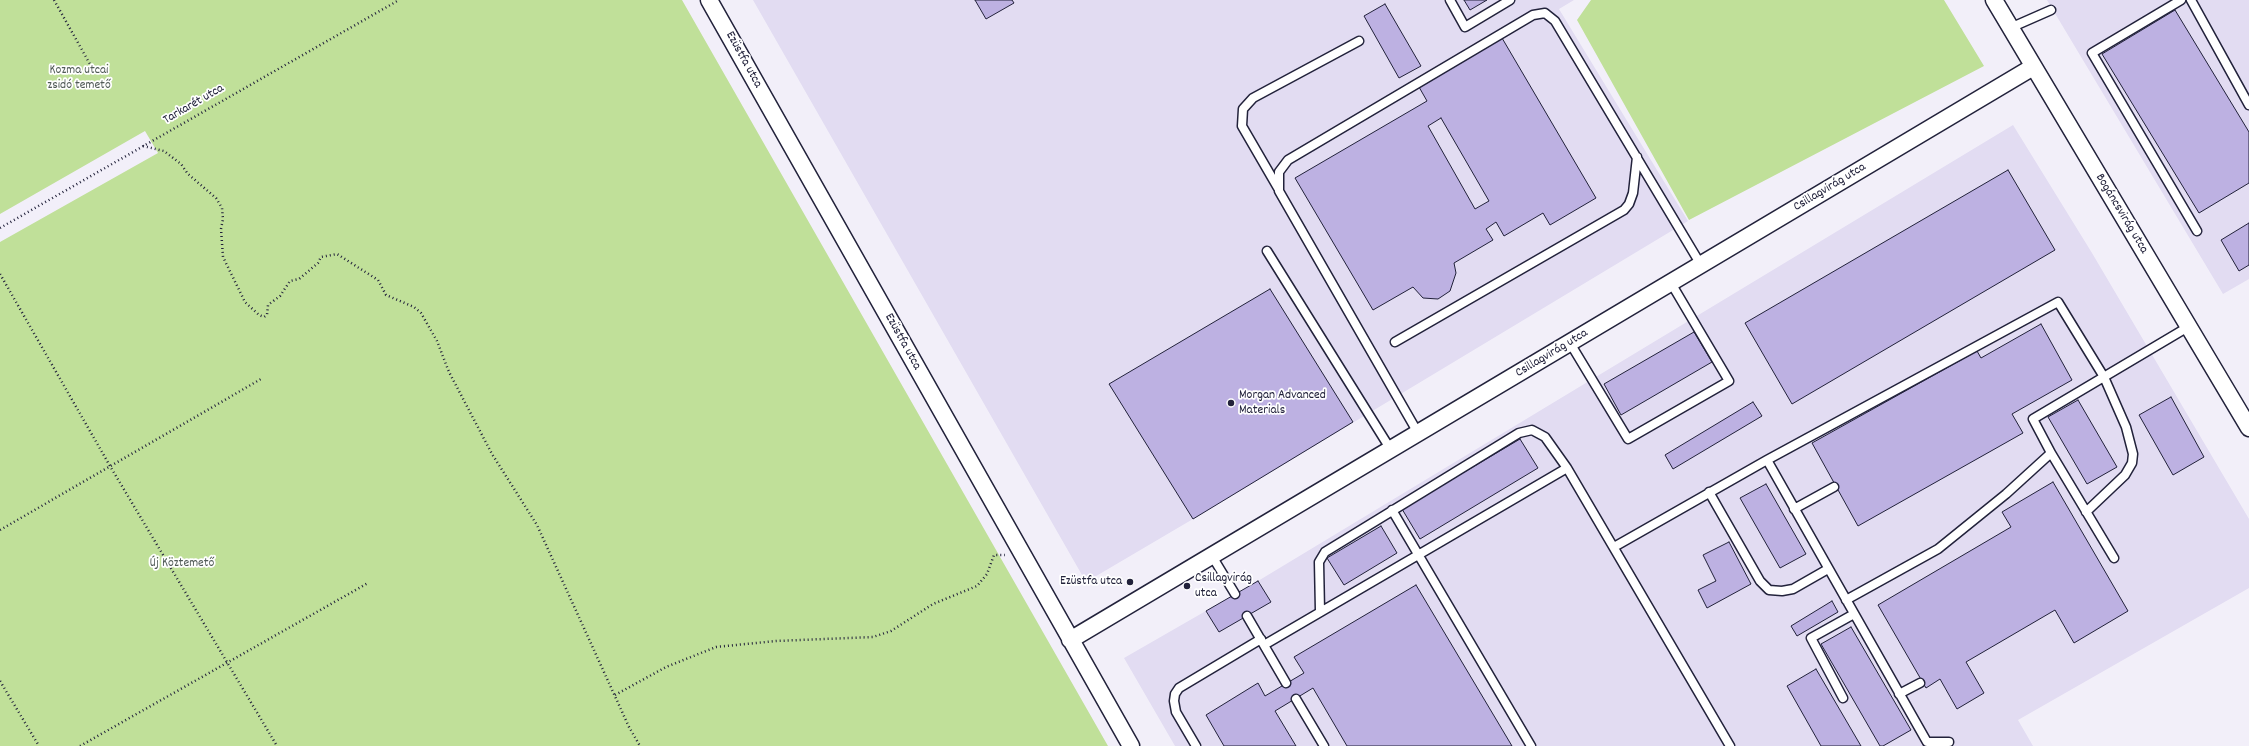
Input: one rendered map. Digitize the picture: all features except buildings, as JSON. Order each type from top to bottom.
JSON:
[{"type":"street","name":"Ezüstfa utca","points":[[709,0],[1131,746]]},
{"type":"street","name":"Bogáncsvirág utca","points":[[1994,0],[2249,428]]},
{"type":"street","name":"Csillagvirág utca","points":[[1070,640],[2033,67]]},
{"type":"lane","points":[[1450,0],[1465,27],[1510,0]]},
{"type":"lane","points":[[2181,0],[2092,53],[2197,231]]},
{"type":"lane","points":[[2191,0],[2249,105]]},
{"type":"lane","points":[[2010,28],[2051,10]]},
{"type":"lane","points":[[1279,190],[1279,172],[1288,160],[1539,13],[1545,13],[1555,21],[1700,265]]},
{"type":"lane","points":[[1359,41],[1253,98],[1243,109],[1242,126],[1418,433]]},
{"type":"lane","points":[[1395,342],[1624,210],[1633,193],[1637,157]]},
{"type":"lane","points":[[1268,251],[1391,450]]},
{"type":"lane","points":[[1570,343],[1628,439],[1729,381],[1670,283]]},
{"type":"lane","points":[[1614,547],[1709,492],[2058,302],[2104,377],[2126,427],[2133,454],[2132,463],[2125,475],[2086,512]]},
{"type":"lane","points":[[2114,558],[2033,419],[2188,327]]},
{"type":"lane","points":[[1320,611],[1319,562],[1325,552],[1519,433],[1532,430],[1545,437],[1567,468],[1730,746]]},
{"type":"lane","points":[[1846,600],[1938,549],[2006,494],[2051,452]]},
{"type":"lane","points":[[1767,460],[1899,694],[1924,744],[1949,742]]},
{"type":"lane","points":[[1196,746],[1176,712],[1174,700],[1179,688],[1320,611],[1567,468]]},
{"type":"lane","points":[[1794,509],[1834,487]]},
{"type":"lane","points":[[1709,492],[1760,581],[1770,590],[1782,592],[1793,589],[1828,569]]},
{"type":"lane","points":[[1392,510],[1531,746]]},
{"type":"lane","points":[[1212,556],[1234,594]]},
{"type":"lane","points":[[1843,698],[1811,638],[1854,614]]},
{"type":"lane","points":[[1247,616],[1286,683]]},
{"type":"lane","points":[[1899,694],[1920,683]]},
{"type":"lane","points":[[1296,699],[1324,746]]},
{"type":"path","points":[[54,0],[91,66]]},
{"type":"path","name":"Tarkarét utca","points":[[0,228],[399,0]]},
{"type":"path","points":[[143,146],[164,151],[181,164],[188,174],[216,198],[222,208],[222,258],[234,282],[252,311],[266,317],[268,305],[280,296],[290,281],[299,279],[318,263],[321,257],[337,254],[378,280],[386,295],[414,307],[421,313],[437,341],[449,372],[492,454],[537,525],[640,746]]},
{"type":"path","points":[[0,274],[110,466],[277,746]]},
{"type":"path","points":[[0,530],[261,379]]},
{"type":"path","points":[[615,695],[666,667],[716,648],[776,641],[873,637],[891,631],[933,604],[977,586],[987,574],[992,559],[996,554],[1024,558]]},
{"type":"path","points":[[80,746],[368,583]]},
{"type":"path","points":[[0,681],[39,746]]},
{"type":"shaded area","points":[[753,0],[1574,0],[1559,9],[1688,221],[1086,582]]},
{"type":"shaded area","points":[[2047,0],[2249,0],[2249,279],[2223,294]]},
{"type":"shaded area","points":[[2013,125],[2092,253],[2249,519],[2249,588],[2018,720],[2033,746],[1175,746],[1124,658],[1258,581]]},
{"type":"green space","points":[[0,0],[682,0],[1108,746],[0,746],[0,242],[158,153],[145,131],[0,214]]},
{"type":"green space","points":[[1591,0],[1944,0],[1984,66],[1689,220],[1577,20]]},
{"type":"place","name":"Morgan Advanced Materials","points":[[1231,403]]},
{"type":"place","name":"Ezüstfa utca","points":[[1130,582]]},
{"type":"place","name":"Csillagvirág utca","points":[[1187,586]]},
{"type":"park label","name":"Kozma utcai zsidó temető","points":[[79,78]]},
{"type":"park label","name":"Új Köztemető","points":[[182,564]]}]
